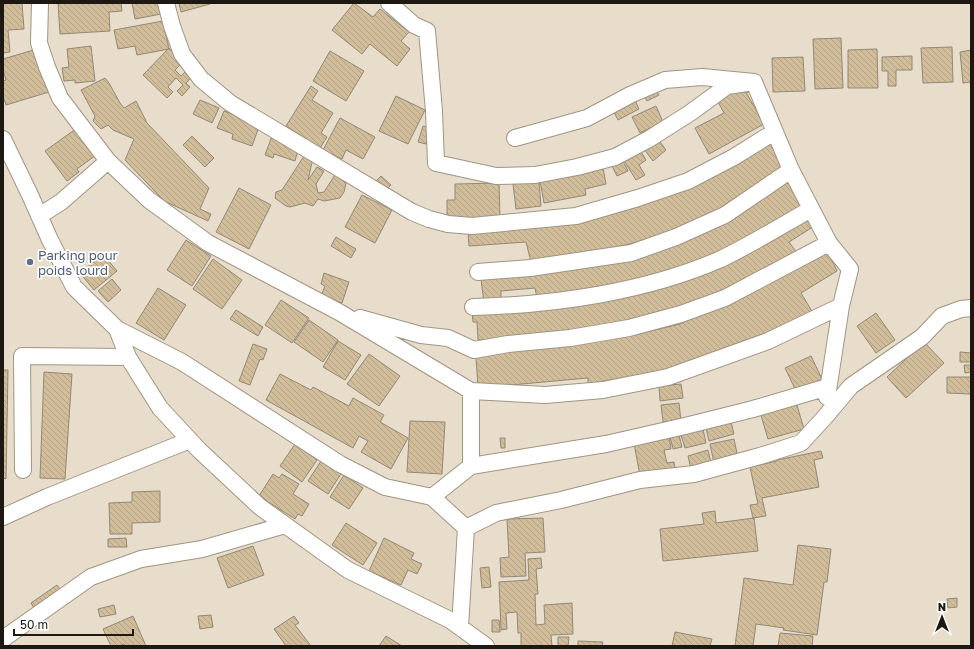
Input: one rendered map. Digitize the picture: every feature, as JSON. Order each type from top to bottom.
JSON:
[{"type":"street","points":[[40,3],[39,43],[60,98],[108,161],[149,200],[208,243],[339,312],[471,391],[545,395],[603,390],[668,377],[768,341],[841,306]]},
{"type":"street","points":[[166,3],[182,54],[201,79],[230,103],[412,212],[428,219],[448,224],[472,226],[576,216],[688,182],[734,157],[774,132]]},
{"type":"street","points":[[389,3],[414,25],[428,31],[436,163],[496,176],[535,175],[577,167],[615,157],[649,139],[690,113],[727,86],[754,82]]},
{"type":"street","points":[[515,138],[587,118],[630,95],[665,80],[702,76],[754,82]]},
{"type":"street","points":[[754,82],[791,170],[811,209],[829,243],[850,269],[841,306],[828,387],[826,417]]},
{"type":"street","points":[[3,139],[50,240],[74,287],[117,329],[182,362],[340,464],[385,487],[432,497],[466,528]]},
{"type":"street","points":[[39,216],[61,202],[108,161]]},
{"type":"street","points":[[478,272],[530,268],[631,253],[676,237],[725,215],[791,170]]},
{"type":"street","points":[[473,307],[511,306],[562,300],[632,288],[667,279],[721,259],[811,209]]},
{"type":"street","points":[[339,312],[422,335],[448,338],[474,350],[508,344],[570,338],[629,328],[681,314],[725,298],[829,243]]},
{"type":"street","points":[[466,528],[496,513],[640,480],[694,474],[760,456],[801,442],[826,417],[850,386],[922,336],[942,316],[961,309],[971,308]]},
{"type":"street","points":[[117,329],[128,357],[160,408],[190,440],[260,508],[348,570],[450,620],[486,646]]},
{"type":"street","points":[[23,470],[22,356],[128,357]]},
{"type":"street","points":[[432,497],[471,466],[606,444],[753,409],[828,387]]},
{"type":"street","points":[[471,391],[471,466]]},
{"type":"street","points":[[3,517],[47,497],[190,440]]},
{"type":"street","points":[[3,639],[91,578],[141,559],[202,549],[285,525]]},
{"type":"street","points":[[460,627],[466,528]]},
{"type":"building","points":[[3,3],[22,3],[24,29],[8,30],[10,52],[3,53]]},
{"type":"building","points":[[58,3],[121,3],[122,11],[109,12],[110,31],[60,34]]},
{"type":"building","points":[[132,3],[159,3],[161,14],[135,19]]},
{"type":"building","points":[[179,3],[209,3],[210,4],[181,12]]},
{"type":"building","points":[[354,3],[373,17],[380,9],[409,32],[401,41],[410,49],[397,66],[370,44],[362,54],[332,30]]},
{"type":"building","points":[[163,21],[169,49],[137,55],[135,46],[118,49],[114,30]]},
{"type":"building","points":[[841,38],[843,88],[815,89],[813,39]]},
{"type":"building","points":[[91,46],[95,81],[75,83],[75,80],[64,81],[62,68],[69,67],[67,49]]},
{"type":"building","points":[[952,47],[953,82],[923,83],[921,48]]},
{"type":"building","points":[[169,48],[183,62],[175,70],[181,76],[189,68],[195,74],[186,83],[190,87],[182,96],[177,91],[183,85],[176,78],[168,87],[173,92],[167,98],[143,75]]},
{"type":"building","points":[[37,49],[49,92],[6,105],[3,96],[3,81],[6,80],[3,70],[3,59]]},
{"type":"building","points":[[877,49],[878,88],[848,88],[848,50]]},
{"type":"building","points":[[971,50],[971,82],[963,83],[960,52]]},
{"type":"building","points":[[330,51],[364,71],[346,101],[313,81]]},
{"type":"building","points":[[912,56],[912,70],[896,70],[896,86],[888,86],[888,71],[882,71],[882,57]]},
{"type":"building","points":[[803,57],[805,91],[773,92],[772,58]]},
{"type":"building","points":[[105,78],[124,108],[136,101],[147,123],[209,188],[200,209],[211,214],[208,221],[164,201],[125,160],[134,139],[113,130],[108,125],[101,129],[93,121],[95,116],[81,90]]},
{"type":"building","points":[[311,86],[318,91],[312,100],[333,113],[321,133],[327,137],[320,148],[286,126]]},
{"type":"building","points":[[654,87],[659,95],[647,101],[643,93]]},
{"type":"building","points":[[743,87],[764,124],[709,154],[695,128],[724,113],[717,100]]},
{"type":"building","points":[[396,96],[425,110],[408,144],[379,131]]},
{"type":"building","points":[[634,98],[639,109],[618,120],[612,108]]},
{"type":"building","points":[[200,100],[219,108],[212,123],[193,114]]},
{"type":"building","points":[[656,106],[663,122],[640,133],[632,117]]},
{"type":"building","points":[[224,111],[260,124],[252,146],[232,139],[233,134],[217,128]]},
{"type":"building","points":[[340,118],[375,137],[363,159],[346,150],[342,159],[323,150]]},
{"type":"building","points":[[423,126],[430,128],[426,144],[418,142]]},
{"type":"building","points":[[77,128],[96,155],[77,169],[79,172],[67,181],[45,151]]},
{"type":"building","points":[[273,133],[284,137],[282,144],[298,150],[295,161],[274,154],[273,158],[265,155]]},
{"type":"building","points":[[192,136],[214,158],[205,167],[183,145]]},
{"type":"building","points":[[658,139],[666,150],[653,161],[644,149]]},
{"type":"building","points":[[771,140],[784,168],[711,215],[672,234],[582,255],[531,262],[526,242],[469,246],[468,232],[688,187]]},
{"type":"building","points":[[640,150],[646,160],[639,165],[645,175],[636,180],[623,159]]},
{"type":"building","points":[[306,153],[313,158],[308,180],[317,167],[324,171],[316,184],[318,193],[324,192],[335,175],[346,183],[344,192],[340,198],[324,201],[318,199],[313,206],[305,203],[290,207],[286,206],[275,198],[276,192],[282,190]]},
{"type":"building","points":[[623,161],[628,171],[617,176],[612,166]]},
{"type":"building","points":[[603,168],[606,184],[585,189],[586,195],[544,203],[540,180]]},
{"type":"building","points":[[381,176],[391,185],[385,191],[375,182]]},
{"type":"building","points":[[791,180],[806,207],[714,256],[629,284],[537,298],[535,288],[501,291],[501,302],[484,303],[481,279],[683,242]]},
{"type":"building","points":[[539,181],[541,206],[516,209],[513,184]]},
{"type":"building","points":[[499,183],[500,217],[447,218],[447,200],[455,200],[455,184]]},
{"type":"building","points":[[239,188],[271,205],[249,249],[216,232]]},
{"type":"building","points":[[362,195],[392,210],[375,243],[345,227]]},
{"type":"building","points":[[808,215],[816,225],[789,242],[797,253],[753,278],[682,308],[612,325],[551,335],[478,340],[477,322],[473,322],[472,311],[700,273]]},
{"type":"building","points":[[336,237],[356,249],[351,258],[331,246]]},
{"type":"building","points":[[186,240],[211,256],[192,286],[167,270]]},
{"type":"building","points":[[827,249],[837,271],[801,293],[813,313],[750,341],[677,368],[588,384],[588,378],[478,388],[476,357],[509,349],[634,335],[680,324]]},
{"type":"building","points":[[103,254],[117,271],[94,290],[80,273]]},
{"type":"building","points":[[213,259],[242,280],[222,309],[193,289]]},
{"type":"building","points":[[324,273],[349,282],[342,303],[321,296],[325,286],[321,284]]},
{"type":"building","points":[[112,279],[121,290],[108,302],[98,291]]},
{"type":"building","points":[[158,288],[186,305],[164,340],[136,323]]},
{"type":"building","points":[[281,300],[309,318],[292,343],[265,325]]},
{"type":"building","points":[[236,310],[263,327],[258,336],[230,319]]},
{"type":"building","points":[[876,313],[895,340],[876,353],[857,326]]},
{"type":"building","points":[[309,320],[338,340],[323,362],[294,342]]},
{"type":"building","points":[[338,341],[361,355],[345,380],[323,367]]},
{"type":"building","points":[[924,342],[944,363],[906,398],[887,377]]},
{"type":"building","points":[[253,344],[267,349],[263,360],[260,359],[250,385],[239,381]]},
{"type":"building","points":[[960,352],[971,353],[971,362],[960,362]]},
{"type":"building","points":[[369,354],[400,376],[379,406],[347,384]]},
{"type":"building","points":[[811,356],[822,379],[796,391],[785,368]]},
{"type":"building","points":[[964,365],[971,365],[971,372],[965,373]]},
{"type":"building","points":[[3,370],[8,370],[6,479],[3,478]]},
{"type":"building","points":[[44,372],[72,374],[65,479],[40,478]]},
{"type":"building","points":[[280,374],[311,390],[313,387],[349,406],[353,398],[384,415],[380,422],[408,438],[391,469],[361,452],[368,441],[359,436],[353,448],[266,400]]},
{"type":"building","points":[[947,377],[971,377],[971,394],[947,393]]},
{"type":"building","points":[[681,384],[683,398],[660,401],[659,386]]},
{"type":"building","points":[[796,402],[804,429],[768,439],[760,412]]},
{"type":"building","points":[[679,403],[681,421],[663,422],[661,405]]},
{"type":"building","points":[[410,421],[445,422],[442,474],[407,472]]},
{"type":"building","points":[[731,422],[734,434],[709,441],[706,428]]},
{"type":"building","points":[[703,429],[706,443],[685,448],[681,435]]},
{"type":"building","points":[[679,435],[682,447],[673,449],[670,437]]},
{"type":"building","points":[[669,436],[671,449],[664,450],[667,463],[674,462],[675,469],[640,476],[634,443]]},
{"type":"building","points":[[500,438],[505,438],[505,448],[501,448]]},
{"type":"building","points":[[734,439],[738,458],[714,463],[710,444]]},
{"type":"building","points":[[295,444],[317,460],[302,482],[280,466]]},
{"type":"building","points":[[708,450],[711,463],[691,469],[688,456]]},
{"type":"building","points":[[821,451],[823,458],[814,460],[819,487],[762,498],[766,516],[753,518],[750,505],[758,504],[750,467]]},
{"type":"building","points":[[321,461],[341,474],[328,494],[308,481]]},
{"type":"building","points":[[273,474],[279,478],[282,474],[299,484],[293,494],[309,504],[302,516],[298,514],[295,519],[259,496]]},
{"type":"building","points":[[344,475],[363,488],[349,509],[330,497]]},
{"type":"building","points":[[160,491],[160,522],[132,523],[132,534],[110,534],[109,503],[132,502],[132,492]]},
{"type":"building","points":[[715,511],[716,523],[754,518],[758,551],[663,561],[660,529],[704,524],[702,513]]},
{"type":"building","points":[[543,518],[545,552],[525,553],[526,576],[501,577],[500,558],[509,557],[507,519]]},
{"type":"building","points":[[346,523],[377,543],[363,565],[332,545]]},
{"type":"building","points":[[126,538],[127,547],[108,547],[108,539]]},
{"type":"building","points":[[384,538],[414,553],[411,559],[422,564],[417,574],[408,570],[401,585],[369,571]]},
{"type":"building","points":[[798,545],[831,549],[827,582],[824,582],[817,635],[756,624],[753,646],[735,646],[744,578],[793,585]]},
{"type":"building","points":[[253,546],[264,575],[228,588],[217,558]]},
{"type":"building","points":[[541,558],[542,568],[536,569],[538,594],[535,594],[536,625],[545,624],[544,605],[572,603],[573,634],[551,635],[552,646],[521,646],[521,633],[518,633],[517,612],[506,613],[507,629],[501,630],[499,582],[529,580],[528,559]]},
{"type":"building","points":[[489,567],[491,587],[482,588],[480,568]]},
{"type":"building","points":[[57,585],[62,592],[35,610],[31,603]]},
{"type":"building","points":[[957,598],[957,607],[948,608],[947,599]]},
{"type":"building","points":[[114,605],[116,614],[100,617],[98,609]]},
{"type":"building","points":[[211,615],[213,627],[200,629],[198,616]]},
{"type":"building","points":[[133,616],[146,646],[125,646],[124,644],[119,646],[111,646],[103,629]]},
{"type":"building","points":[[294,616],[299,623],[295,625],[311,646],[286,646],[274,629]]},
{"type":"building","points":[[492,620],[499,620],[500,632],[492,632]]},
{"type":"building","points":[[675,632],[712,639],[710,646],[672,646]]},
{"type":"building","points":[[780,633],[813,636],[812,646],[778,646]]},
{"type":"building","points":[[386,636],[402,646],[379,646]]},
{"type":"building","points":[[558,637],[569,637],[568,646],[558,646]]},
{"type":"building","points":[[578,641],[603,642],[602,646],[578,646]]},
{"type":"place","name":"Parking pour poids lourd","points":[[30,262]]}]
